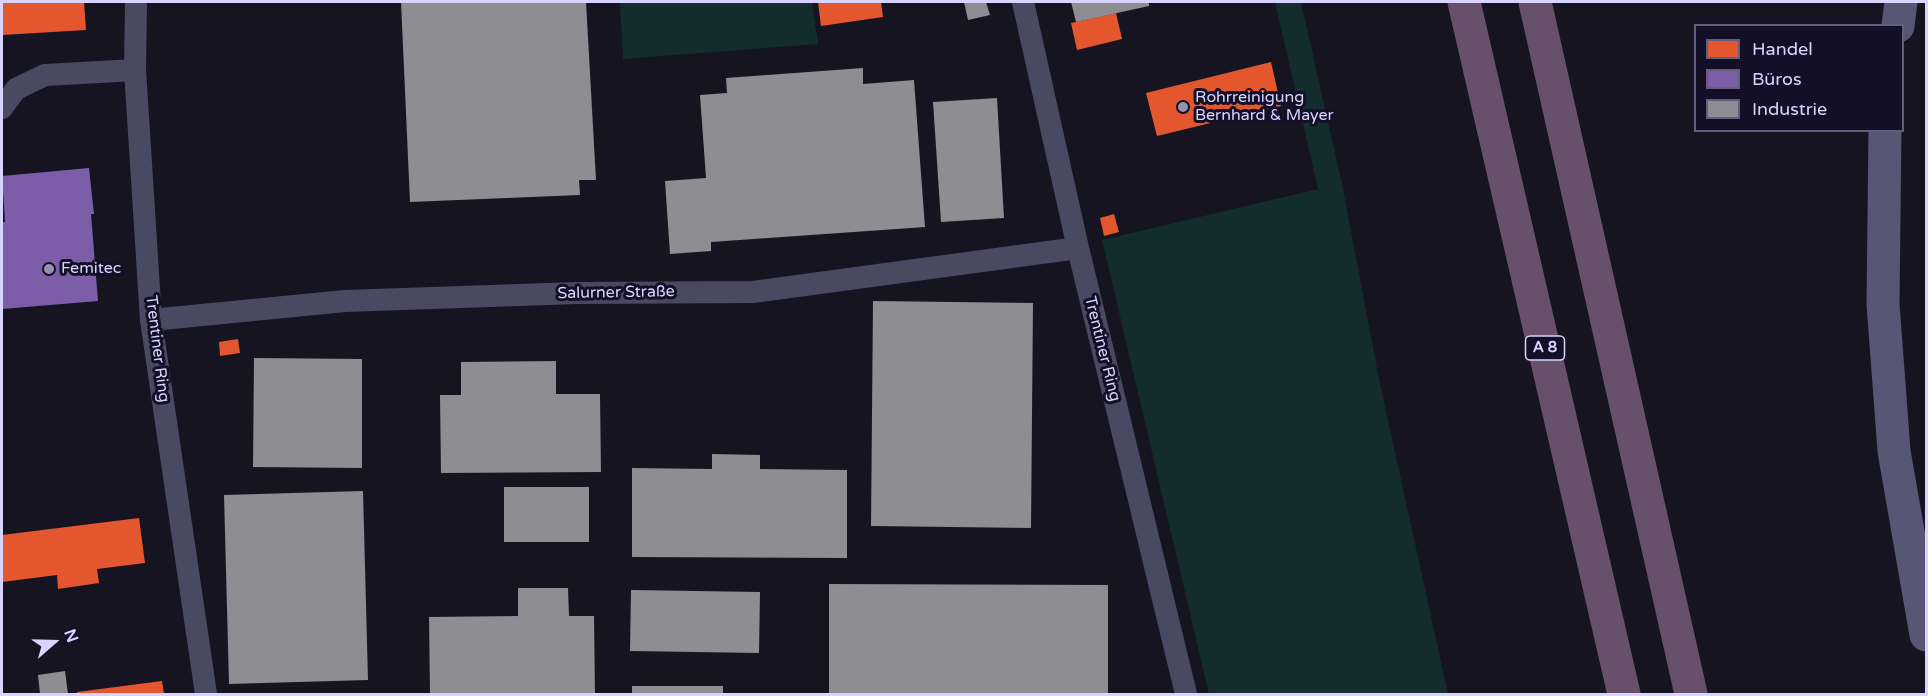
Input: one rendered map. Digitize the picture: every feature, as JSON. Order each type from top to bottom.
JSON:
[{"type":"highway","name":"A 8","points":[[1464,2],[1624,694]]},
{"type":"highway","points":[[1535,2],[1691,694]]},
{"type":"main road","points":[[1898,24],[1901,2]]},
{"type":"main road","points":[[1885,132],[1883,304],[1894,451],[1926,635]]},
{"type":"street","name":"Trentiner Ring","points":[[136,2],[135,70],[151,320],[206,694]]},
{"type":"street","name":"Trentiner Ring","points":[[1023,2],[1078,249],[1186,694]]},
{"type":"street","points":[[2,108],[16,89],[45,75],[135,70]]},
{"type":"street","name":"Salurner Straße","points":[[151,320],[345,302],[577,293],[753,292],[1078,249]]},
{"type":"green space","points":[[620,2],[812,2],[818,44],[623,59]]},
{"type":"green space","points":[[1275,2],[1301,2],[1342,184],[1379,379],[1448,694],[1209,694],[1102,240],[1318,189]]},
{"type":"building: Handel","points":[[2,2],[84,2],[86,30],[2,35]]},
{"type":"building: Handel","points":[[818,2],[881,2],[883,17],[821,26]]},
{"type":"building: Handel","points":[[1116,13],[1122,39],[1077,50],[1071,23]]},
{"type":"building: Handel","points":[[1271,62],[1281,106],[1157,136],[1146,93]]},
{"type":"building: Handel","points":[[1114,214],[1119,232],[1104,236],[1100,218]]},
{"type":"building: Handel","points":[[238,339],[240,353],[220,356],[219,342]]},
{"type":"building: Handel","points":[[139,518],[145,563],[97,569],[99,583],[58,589],[57,575],[2,582],[2,535]]},
{"type":"building: Handel","points":[[162,681],[164,694],[77,694],[77,692]]},
{"type":"building: Büros","name":"Femitec","points":[[89,168],[94,214],[91,214],[98,301],[2,309],[2,222],[5,222],[2,176]]},
{"type":"building: Industrie","points":[[401,2],[586,2],[596,180],[579,180],[580,195],[410,202]]},
{"type":"building: Industrie","points":[[964,2],[986,2],[990,15],[968,20]]},
{"type":"building: Industrie","points":[[1071,2],[1149,2],[1149,6],[1076,22]]},
{"type":"building: Industrie","points":[[863,68],[863,84],[914,80],[925,227],[711,242],[711,251],[670,254],[665,181],[706,178],[700,95],[727,93],[726,78]]},
{"type":"building: Industrie","points":[[997,98],[1004,218],[941,222],[933,102]]},
{"type":"building: Industrie","points":[[873,301],[1033,303],[1031,528],[871,526]]},
{"type":"building: Industrie","points":[[254,358],[362,359],[362,468],[253,467]]},
{"type":"building: Industrie","points":[[556,361],[556,394],[600,394],[601,472],[441,473],[440,395],[461,395],[461,362]]},
{"type":"building: Industrie","points":[[712,454],[760,455],[760,469],[847,470],[847,558],[632,557],[632,468],[712,469]]},
{"type":"building: Industrie","points":[[504,487],[589,487],[589,542],[504,542]]},
{"type":"building: Industrie","points":[[363,491],[368,680],[229,684],[224,495]]},
{"type":"building: Industrie","points":[[829,584],[1108,585],[1108,694],[829,694]]},
{"type":"building: Industrie","points":[[518,588],[568,588],[569,616],[594,616],[595,694],[430,694],[429,617],[518,616]]},
{"type":"building: Industrie","points":[[631,590],[760,592],[759,653],[630,651]]},
{"type":"building: Industrie","points":[[65,671],[68,694],[40,694],[38,675]]},
{"type":"building: Industrie","points":[[632,686],[723,686],[723,694],[632,694]]},
{"type":"place","name":"Rohrreinigung Bernhard & Mayer","points":[[1183,107]]},
{"type":"place","name":"Femitec","points":[[49,269]]}]
